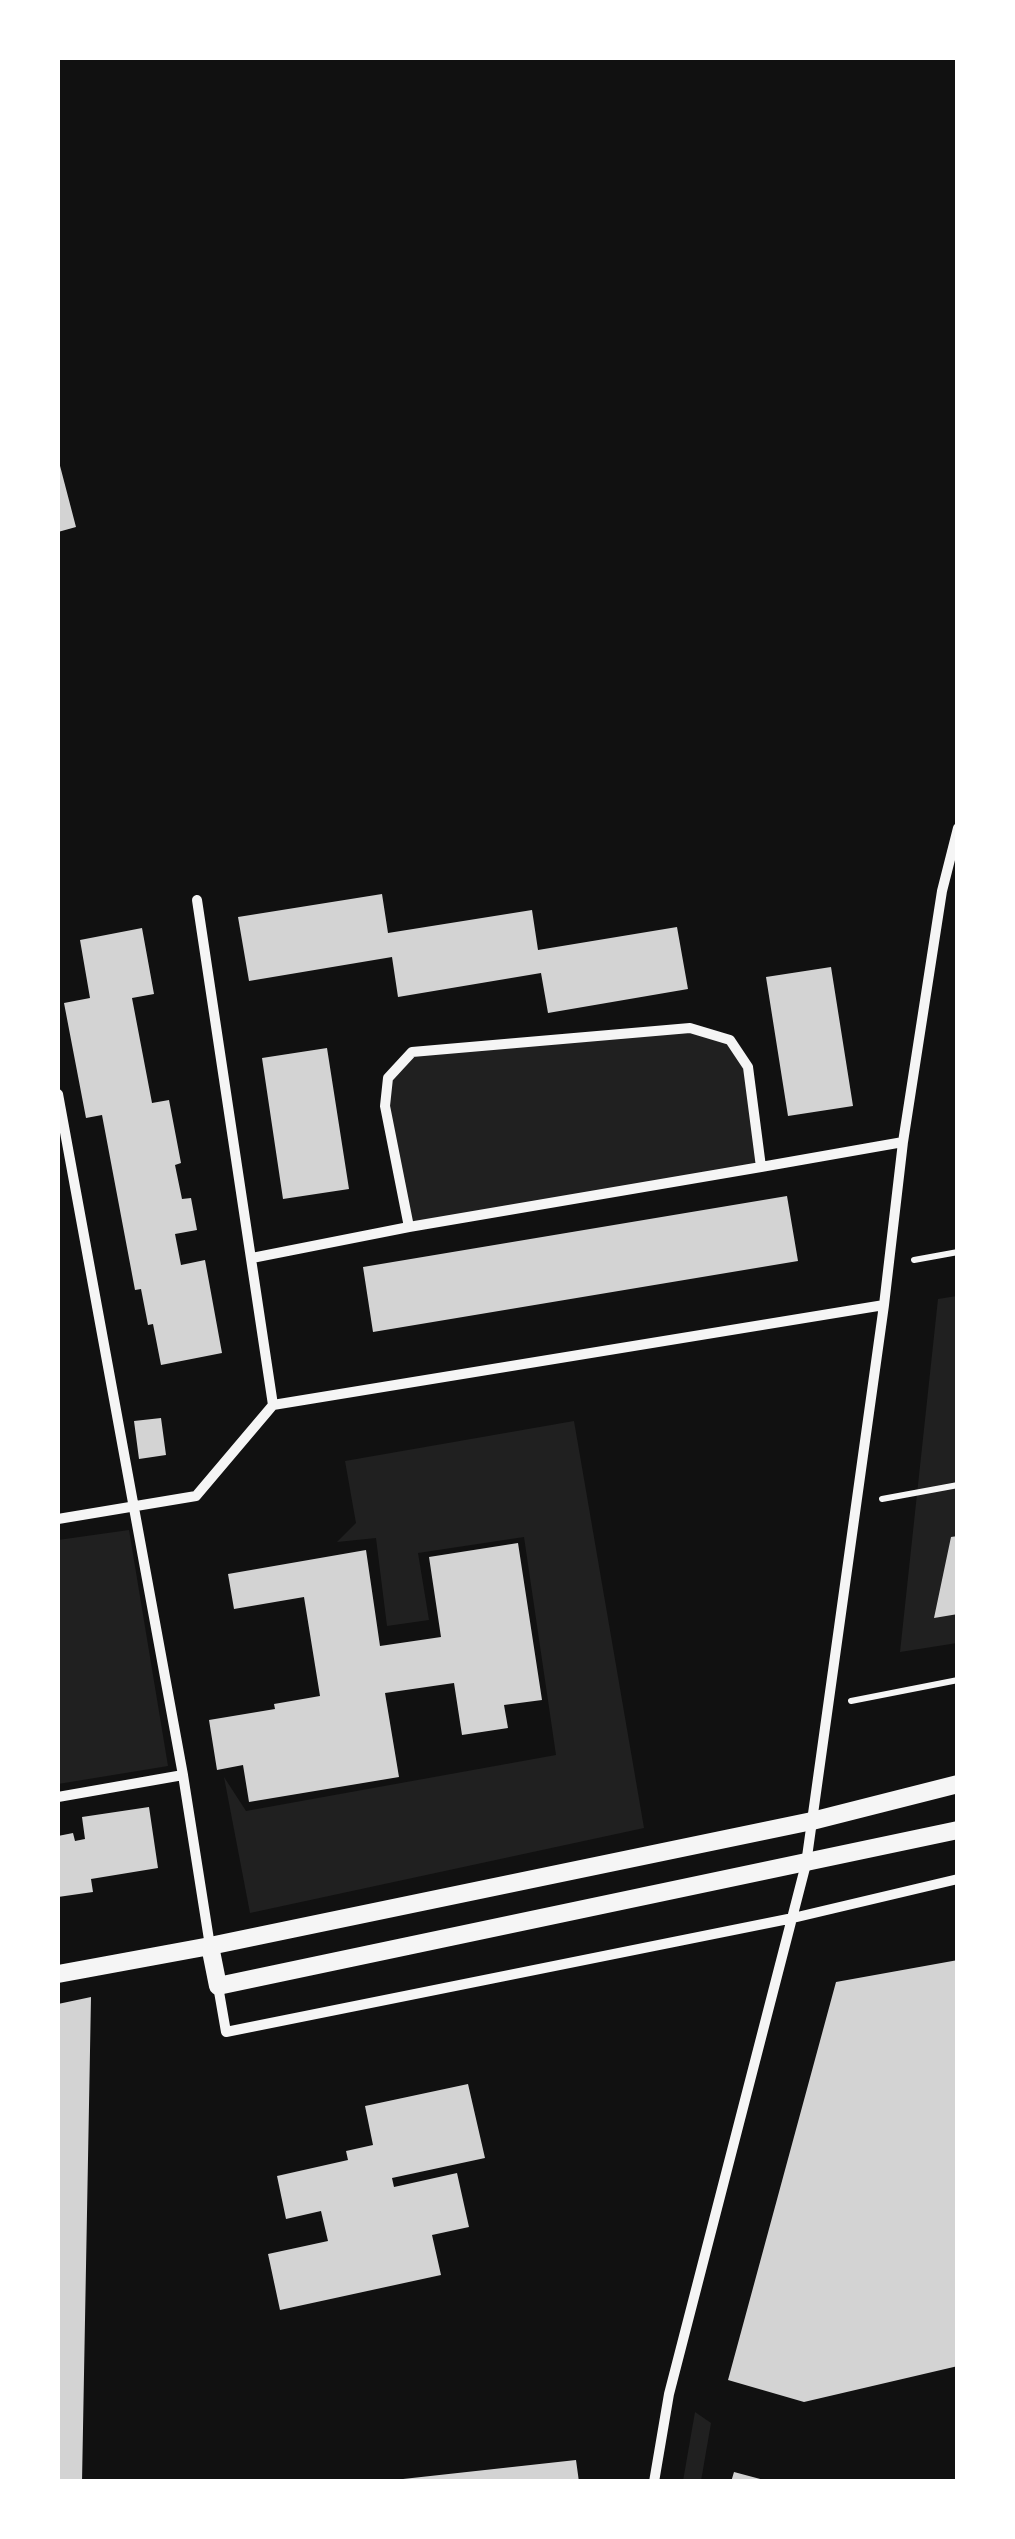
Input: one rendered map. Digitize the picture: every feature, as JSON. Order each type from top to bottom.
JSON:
[{"type":"street","points":[[654,2482],[669,2394],[806,1864],[884,1305],[902,1142],[942,891],[958,828]]},
{"type":"street","points":[[198,900],[272,1406]]},
{"type":"street","points":[[409,1227],[385,1106],[388,1078],[412,1052],[690,1028],[730,1040],[748,1067],[761,1166]]},
{"type":"street","points":[[58,1094],[226,2032],[793,1918],[958,1879]]},
{"type":"street","points":[[252,1258],[902,1142]]},
{"type":"street","points":[[58,1519],[196,1496],[272,1406],[884,1305]]},
{"type":"street","points":[[58,1798],[183,1776]]},
{"type":"street","points":[[58,1974],[812,1821],[958,1784]]},
{"type":"street","points":[[218,1986],[958,1830]]},
{"type":"path","points":[[888,1265],[958,1252]]},
{"type":"path","points":[[856,1503],[958,1484]]},
{"type":"path","points":[[828,1707],[958,1680]]},
{"type":"shaded area","points":[[690,1028],[730,1040],[748,1067],[761,1167],[409,1227],[385,1106],[388,1078],[412,1052]]},
{"type":"shaded area","points":[[957,1296],[957,1643],[900,1652],[938,1299]]},
{"type":"shaded area","points":[[574,1421],[644,1828],[250,1913],[224,1777],[246,1811],[556,1755],[524,1537],[418,1553],[429,1620],[387,1626],[376,1538],[337,1542],[356,1523],[345,1461]]},
{"type":"shaded area","points":[[129,1530],[168,1766],[58,1784],[58,1540]]},
{"type":"shaded area","points":[[695,2412],[711,2423],[701,2481],[683,2481]]},
{"type":"building","points":[[58,463],[76,527],[58,532]]},
{"type":"building","points":[[382,894],[388,933],[532,910],[538,950],[677,927],[688,989],[548,1013],[541,973],[398,997],[392,957],[249,981],[238,917]]},
{"type":"building","points":[[142,928],[154,994],[132,998],[152,1103],[169,1100],[181,1163],[175,1165],[182,1199],[191,1198],[197,1230],[175,1234],[181,1265],[205,1260],[222,1353],[161,1365],[141,1289],[135,1290],[102,1115],[86,1118],[64,1003],[90,998],[80,940]]},
{"type":"building","points":[[831,967],[853,1106],[788,1116],[766,977]]},
{"type":"building","points":[[327,1048],[349,1189],[283,1199],[262,1058]]},
{"type":"building","points":[[787,1196],[798,1261],[373,1332],[363,1267]]},
{"type":"building","points":[[161,1418],[166,1455],[139,1459],[134,1421]]},
{"type":"building","points":[[958,1536],[958,1614],[934,1618],[951,1537]]},
{"type":"building","points":[[518,1543],[542,1700],[504,1705],[508,1728],[462,1735],[454,1683],[385,1693],[399,1777],[249,1802],[243,1765],[217,1770],[209,1720],[275,1709],[274,1704],[320,1696],[304,1597],[234,1609],[228,1574],[366,1550],[380,1646],[441,1637],[429,1557]]},
{"type":"building","points":[[149,1807],[158,1868],[91,1879],[93,1892],[58,1897],[58,1836],[73,1833],[75,1841],[85,1839],[82,1817]]},
{"type":"building","points":[[958,1960],[958,2366],[804,2402],[728,2380],[836,1982]]},
{"type":"building","points":[[91,1997],[82,2482],[58,2482],[58,2004]]},
{"type":"building","points":[[468,2084],[485,2158],[392,2178],[394,2187],[457,2173],[469,2227],[432,2235],[441,2275],[280,2310],[268,2254],[328,2241],[321,2211],[286,2219],[277,2176],[348,2160],[346,2151],[373,2145],[365,2106]]},
{"type":"building","points":[[576,2460],[579,2482],[403,2482],[403,2479]]},
{"type":"building","points":[[734,2472],[764,2480],[764,2482],[731,2482]]}]
